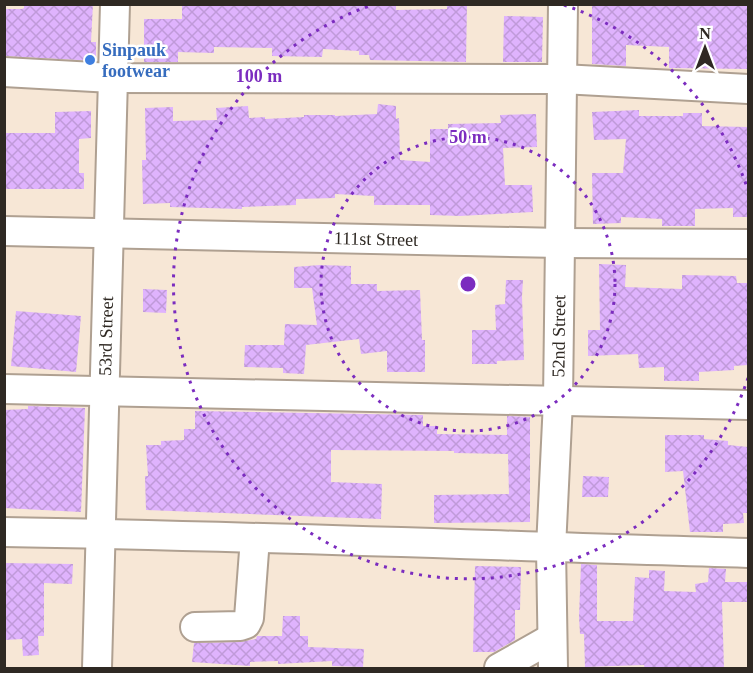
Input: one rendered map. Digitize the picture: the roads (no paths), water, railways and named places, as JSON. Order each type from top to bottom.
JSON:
[{"type":"street","name":"53rd Street","points":[[97,669],[115,4]]},
{"type":"street","name":"52nd Street","points":[[553,669],[551,548],[558,401],[563,4]]},
{"type":"street","points":[[4,72],[112,78],[562,79],[748,89]]},
{"type":"street","name":"111st Street","points":[[4,231],[560,243],[748,244]]},
{"type":"street","points":[[4,389],[748,405]]},
{"type":"street","points":[[4,532],[748,553]]},
{"type":"street","points":[[195,627],[246,624],[249,618],[255,538]]},
{"type":"street","points":[[499,669],[552,638]]},
{"type":"place","name":"Sinpauk footwear","points":[[90,60]]}]
